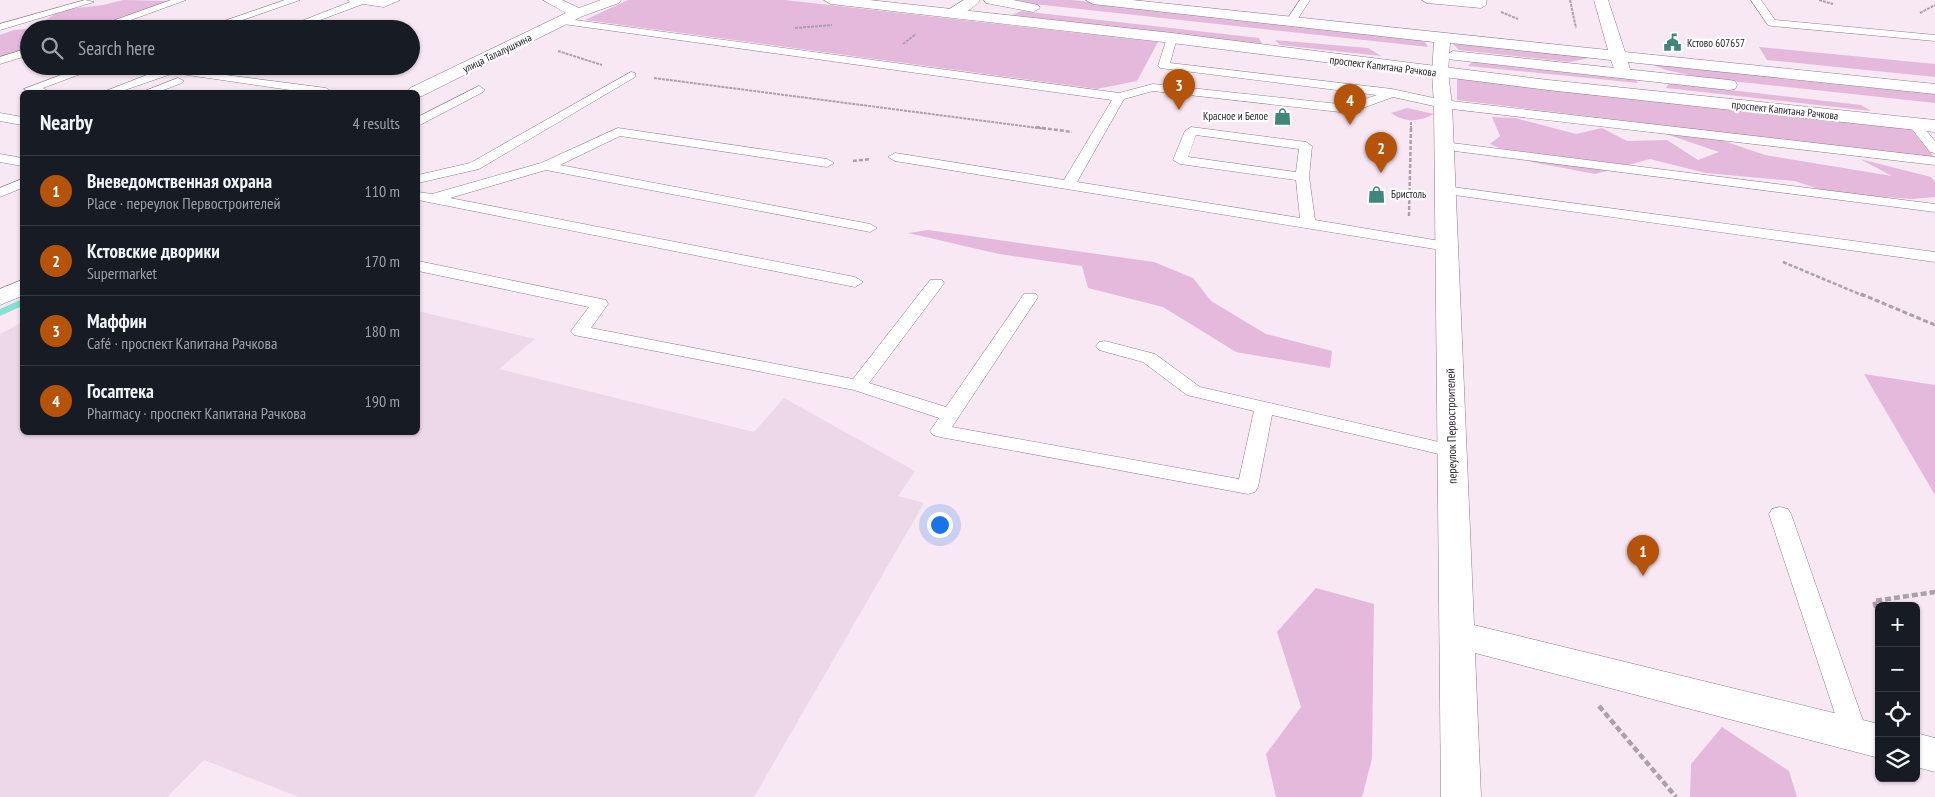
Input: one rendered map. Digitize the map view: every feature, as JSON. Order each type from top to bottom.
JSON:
[{"type":"street","points":[[550,0],[578,13]]},
{"type":"street","name":"улица Талалушкина","points":[[420,90],[560,21],[614,0]]},
{"type":"street","name":"проспект Капитана Рачкова","points":[[831,0],[1172,38],[1437,54],[1935,126]]},
{"type":"street","points":[[950,13],[973,0]]},
{"type":"street","points":[[991,0],[1033,8],[1326,41]]},
{"type":"street","points":[[1093,0],[1291,21],[1437,54],[1748,88]]},
{"type":"street","points":[[1601,0],[1623,73]]},
{"type":"street","points":[[950,13],[990,8],[1033,8]]},
{"type":"street","points":[[1437,54],[1618,56],[1935,89]]},
{"type":"street","name":"переулок Первостроителей","points":[[1437,54],[1443,104],[1461,797]]},
{"type":"street","points":[[0,298],[20,288]]},
{"type":"street","points":[[1457,634],[1867,738]]},
{"type":"street","points":[[1920,751],[1935,755]]},
{"type":"lane","points":[[122,20],[181,0]]},
{"type":"lane","points":[[234,20],[295,0]]},
{"type":"lane","points":[[309,20],[357,1],[384,4],[396,0]]},
{"type":"lane","points":[[1291,21],[1295,12],[1305,0]]},
{"type":"lane","points":[[1427,0],[1481,5],[1481,0]]},
{"type":"lane","points":[[1756,0],[1772,23],[1935,38]]},
{"type":"lane","points":[[25,20],[89,2]]},
{"type":"lane","points":[[0,27],[20,21]]},
{"type":"lane","points":[[560,21],[1119,97],[1153,87],[1350,109],[1392,93]]},
{"type":"lane","points":[[1153,87],[1164,66],[1172,38]]},
{"type":"lane","points":[[0,61],[20,54]]},
{"type":"lane","points":[[1164,66],[1392,93],[1443,104],[1935,161]]},
{"type":"lane","points":[[34,90],[30,89],[71,75]]},
{"type":"lane","points":[[115,90],[157,75]]},
{"type":"lane","points":[[153,90],[192,75]]},
{"type":"lane","points":[[202,75],[311,90]]},
{"type":"lane","points":[[420,179],[474,166],[631,75]]},
{"type":"lane","points":[[420,121],[479,90]]},
{"type":"lane","points":[[1068,185],[1119,97]]},
{"type":"lane","points":[[0,117],[20,121]]},
{"type":"lane","points":[[1914,124],[1935,149]]},
{"type":"lane","points":[[1302,177],[1180,160],[1192,131],[1306,146],[1302,177],[1308,224]]},
{"type":"lane","points":[[424,197],[546,166],[618,132],[827,163]]},
{"type":"lane","points":[[1444,146],[1935,208]]},
{"type":"lane","points":[[895,157],[1446,246]]},
{"type":"lane","points":[[0,158],[20,162]]},
{"type":"lane","points":[[546,166],[870,228]]},
{"type":"lane","points":[[0,193],[20,184]]},
{"type":"lane","points":[[1445,190],[1935,257]]},
{"type":"lane","points":[[424,197],[855,282]]},
{"type":"lane","points":[[420,266],[600,304],[580,332],[858,385],[951,415]]},
{"type":"lane","points":[[858,385],[936,283]]},
{"type":"lane","points":[[1030,298],[940,431],[1248,487],[1264,407]]},
{"type":"lane","points":[[1105,346],[1149,358],[1194,391],[1452,451]]},
{"type":"lane","points":[[1780,514],[1867,738]]},
{"type":"path","points":[[1570,0],[1577,33]]},
{"type":"path","points":[[631,75],[1097,135]]},
{"type":"path","points":[[827,163],[895,157]]},
{"type":"path","points":[[1780,261],[1935,325]]},
{"type":"path","points":[[1875,604],[1874,601],[1935,592]]},
{"type":"path","points":[[1561,661],[1676,797]]},
{"type":"shaded area","points":[[123,0],[171,1],[113,20],[46,20],[60,10],[103,5]]},
{"type":"shaded area","points":[[628,0],[785,0],[1158,42],[1137,81],[1097,89],[585,20]]},
{"type":"shaded area","points":[[997,0],[1072,0],[1406,36],[1425,42],[1428,47]]},
{"type":"shaded area","points":[[1021,11],[1259,38],[1262,44],[1012,15]]},
{"type":"shaded area","points":[[20,29],[20,50],[0,57],[0,35]]},
{"type":"shaded area","points":[[1275,40],[1368,48],[1381,56],[1280,45]]},
{"type":"shaded area","points":[[1463,42],[1599,56],[1570,62],[1459,50],[1453,44]]},
{"type":"shaded area","points":[[1759,47],[1935,64],[1935,77],[1767,60]]},
{"type":"shaded area","points":[[1473,61],[1635,79],[1638,83],[1468,66]]},
{"type":"shaded area","points":[[1643,61],[1935,91],[1935,103],[1703,78],[1666,70]]},
{"type":"shaded area","points":[[1457,77],[1911,129],[1935,158],[1707,131],[1718,139],[1765,155],[1892,176],[1860,159],[1931,177],[1935,182],[1935,197],[1912,199],[1830,193],[1795,181],[1706,173],[1650,159],[1595,174],[1532,162],[1490,144],[1500,136],[1492,117],[1515,118],[1576,134],[1602,128],[1627,141],[1667,140],[1698,160],[1719,152],[1663,133],[1678,127],[1457,100]]},
{"type":"shaded area","points":[[1669,83],[1861,105],[1871,111],[1666,88]]},
{"type":"shaded area","points":[[1407,108],[1434,114],[1423,119],[1407,120],[1391,113]]},
{"type":"shaded area","points":[[928,230],[1154,262],[1193,278],[1211,301],[1266,334],[1332,351],[1330,368],[1236,352],[1163,307],[1088,288],[1082,266],[999,254],[908,233]]},
{"type":"shaded area","points":[[420,311],[535,339],[499,369],[754,432],[784,398],[915,471],[898,496],[924,503],[754,797],[299,797],[204,760],[167,797],[0,797],[0,334],[20,323],[20,435],[420,435]]},
{"type":"shaded area","points":[[1864,374],[1935,385],[1935,495]]},
{"type":"shaded area","points":[[1316,588],[1374,604],[1372,759],[1362,797],[1276,797],[1266,754],[1301,707],[1277,632]]},
{"type":"shaded area","points":[[1722,727],[1789,771],[1797,797],[1690,797],[1691,764]]},
{"type":"waterway","points":[[0,313],[20,303]]},
{"type":"place","name":"Кстово 607657","points":[[1673,43]]},
{"type":"place","name":"Маффин","points":[[1179,110]]},
{"type":"place","name":"Красное и Белое","points":[[1282,116]]},
{"type":"place","name":"Госаптека","points":[[1350,125]]},
{"type":"place","name":"Кстовские дворики","points":[[1381,173]]},
{"type":"place","name":"Бристоль","points":[[1377,194]]},
{"type":"place","name":"Вневедомственная охрана","points":[[1643,576]]}]
